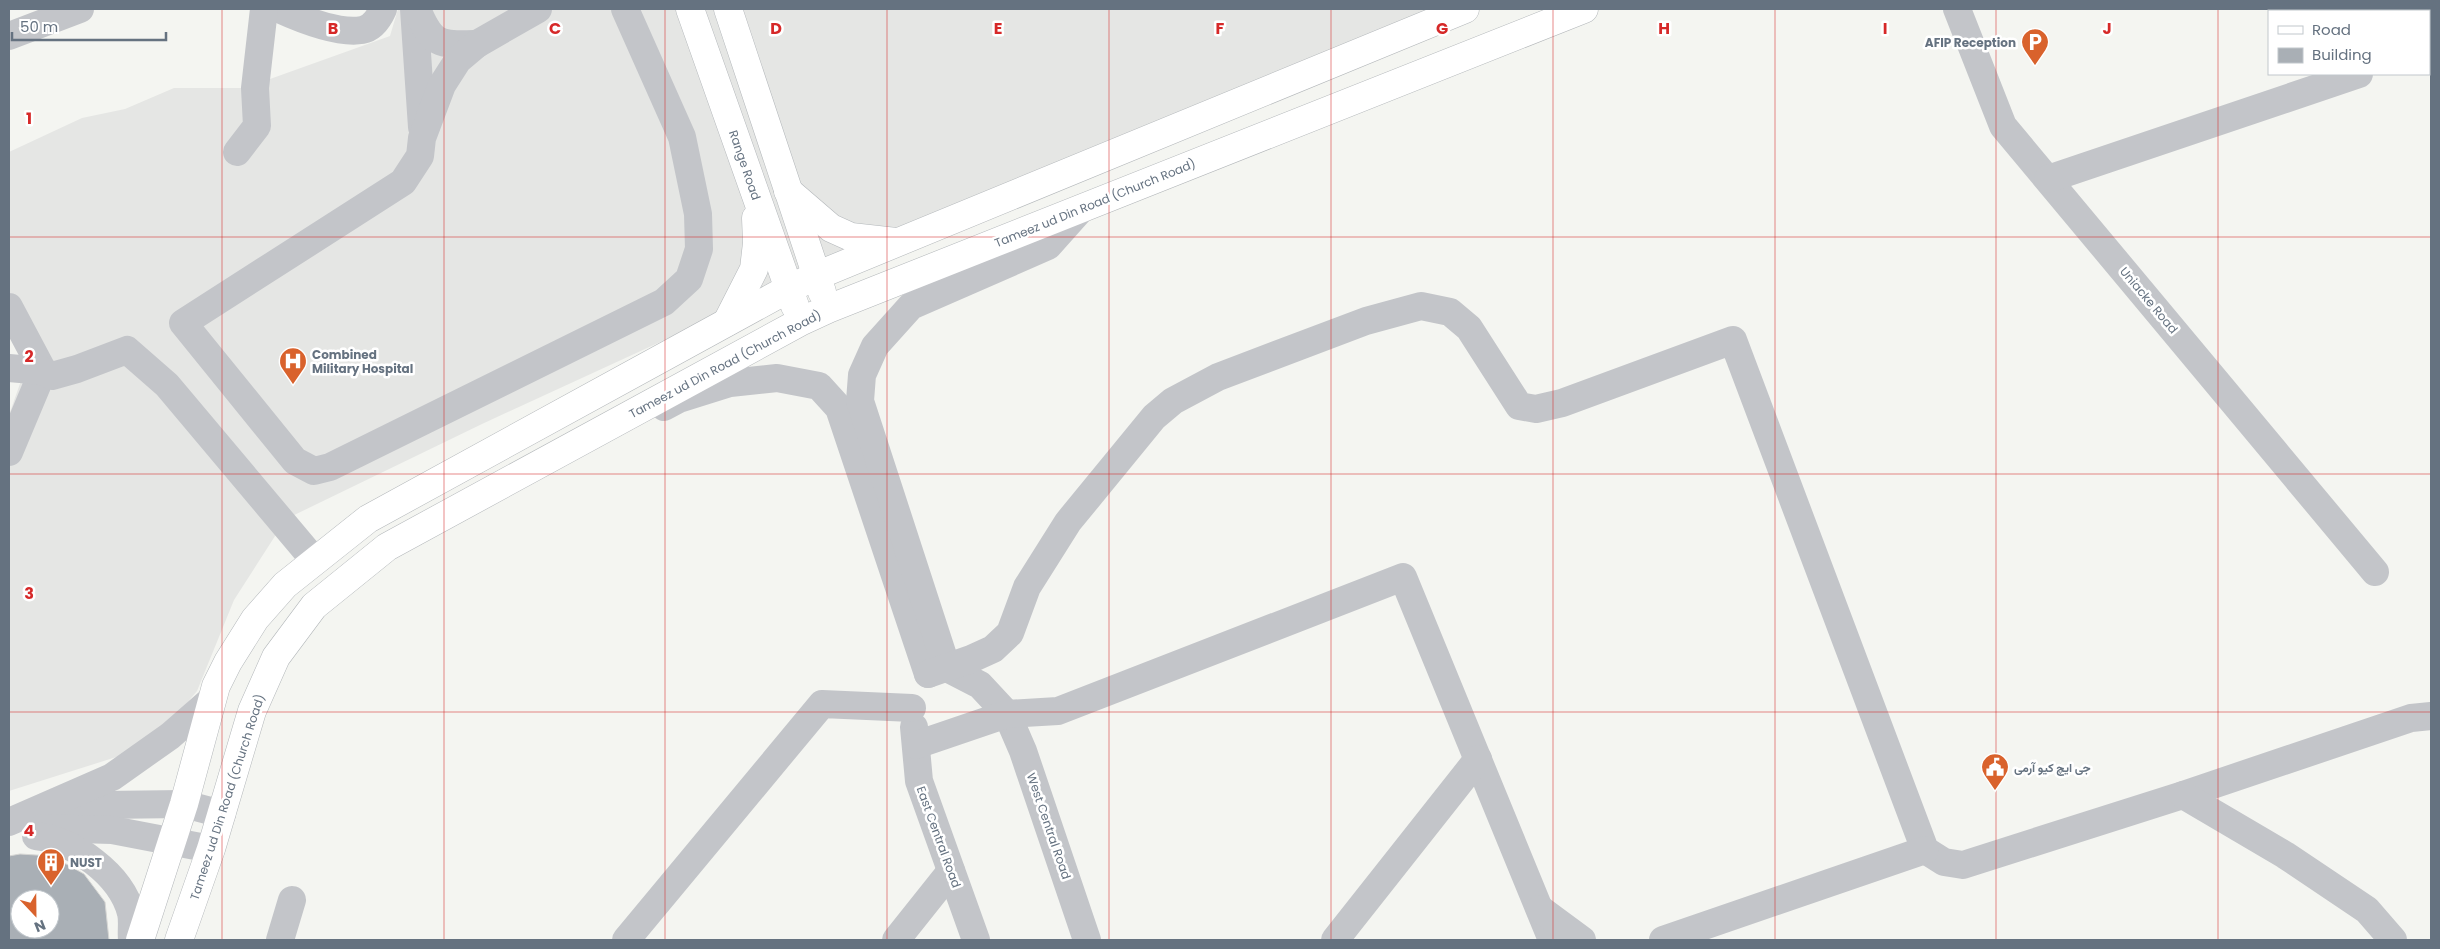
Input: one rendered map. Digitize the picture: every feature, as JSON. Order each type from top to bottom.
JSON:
[{"type":"main road","name":"Range Road","points":[[690,9],[788,289],[802,321]]},
{"type":"main road","points":[[728,9],[828,309]]},
{"type":"main road","points":[[140,940],[184,804],[210,702],[228,662],[255,619],[285,585],[368,519],[788,289],[1466,9]]},
{"type":"main road","name":"Tameez ud Din Road (Church Road)","points":[[179,940],[211,849],[252,711],[276,657],[314,606],[396,542],[802,321],[828,309],[1584,9]]},
{"type":"main road","points":[[788,191],[831,228],[851,237],[898,242]]},
{"type":"main road","points":[[727,322],[754,269],[757,244],[755,194]]},
{"type":"street","points":[[9,36],[80,9]]},
{"type":"street","points":[[238,152],[257,126],[255,88],[264,9]]},
{"type":"street","points":[[279,9],[301,19],[341,29],[362,30],[372,26],[380,17],[383,9]]},
{"type":"street","points":[[416,9],[425,29],[445,45],[478,44]]},
{"type":"street","points":[[416,9],[422,138],[420,156],[403,182],[183,323],[295,461],[314,471],[338,463],[664,302],[689,279],[699,249],[698,214],[682,137],[625,9]]},
{"type":"street","points":[[422,138],[442,85],[458,60],[478,44],[538,9]]},
{"type":"street","name":"Uniacke Road","points":[[1956,9],[2003,126],[2375,572]]},
{"type":"street","points":[[2048,179],[2356,75]]},
{"type":"street","points":[[937,671],[860,401],[862,375],[875,346],[911,306],[1048,246],[1081,208]]},
{"type":"street","points":[[9,306],[43,371]]},
{"type":"street","points":[[626,940],[822,704],[912,708],[937,671],[993,649],[1010,633],[1027,587],[1068,522],[1154,417],[1173,401],[1218,377],[1366,321],[1421,306],[1450,312],[1470,328],[1520,406],[1536,409],[1562,403],[1732,340],[1925,850],[1944,862],[1963,865],[2183,795],[2411,718],[2431,716]]},
{"type":"street","points":[[9,368],[43,371],[52,376],[77,369],[127,350],[167,385],[315,561]]},
{"type":"street","points":[[9,452],[43,371]]},
{"type":"street","points":[[380,553],[394,554],[404,550],[679,399],[730,384],[777,378],[818,386],[839,408],[937,671]]},
{"type":"street","points":[[916,745],[1007,714],[1058,710],[1403,577],[1552,940]]},
{"type":"street","name":"West Central Road","points":[[937,671],[980,685],[1007,714],[1023,751],[1086,940]]},
{"type":"street","points":[[9,823],[112,777],[170,736],[210,702]]},
{"type":"street","name":"East Central Road","points":[[912,708],[919,781],[976,940]]},
{"type":"street","points":[[1335,940],[1478,759]]},
{"type":"street","points":[[2183,795],[2285,855],[2367,910],[2393,940]]},
{"type":"street","points":[[9,823],[48,814],[102,806],[184,804],[222,814]]},
{"type":"street","points":[[9,830],[112,830],[211,849]]},
{"type":"street","points":[[9,830],[62,843],[99,864],[124,897],[131,914],[132,940]]},
{"type":"street","points":[[1663,940],[1925,850]]},
{"type":"street","points":[[896,940],[951,871]]},
{"type":"street","points":[[280,940],[292,900]]},
{"type":"street","points":[[1540,909],[1582,940]]},
{"type":"shaded area","name":"Combined Military Hospital","points":[[398,9],[1470,9],[1006,183],[482,424],[286,519],[234,600],[197,691],[151,746],[9,791],[9,415],[30,355],[9,327],[9,152],[82,118],[125,109],[174,88],[245,88],[390,36]]},
{"type":"building","name":"NUST","points":[[20,854],[52,856],[84,874],[105,902],[109,940],[9,940],[9,856]]},
{"type":"place","name":"AFIP Reception","points":[[2035,66]]},
{"type":"place","name":"Combined Military Hospital","points":[[293,385]]},
{"type":"place","name":"جی ایچ کیو آرمی","points":[[1995,791]]},
{"type":"place","name":"NUST","points":[[51,886]]}]
